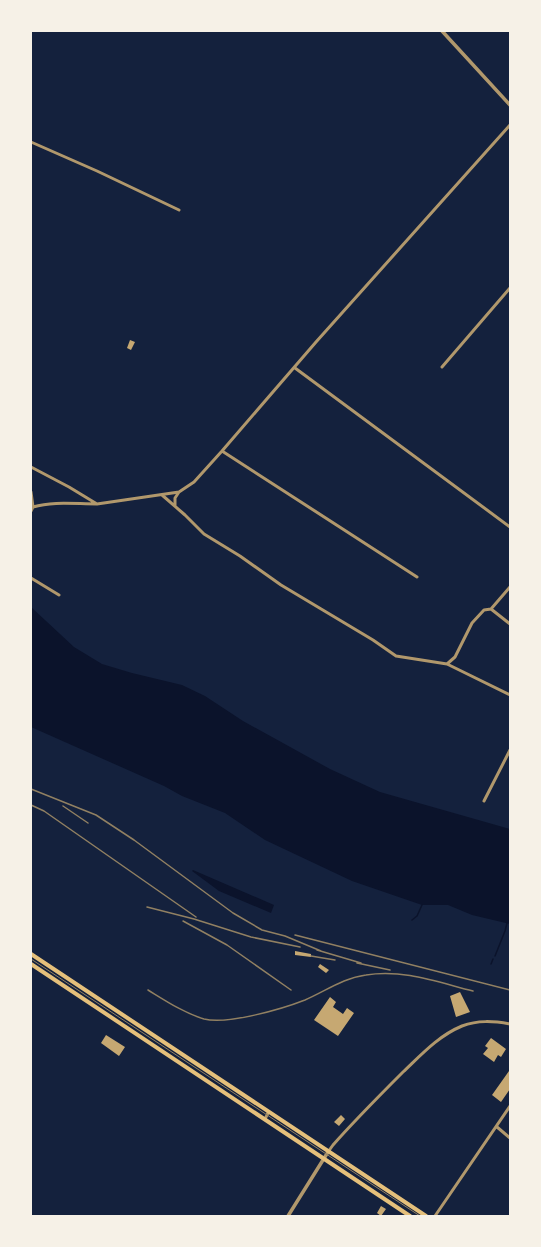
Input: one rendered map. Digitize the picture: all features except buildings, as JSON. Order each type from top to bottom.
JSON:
[{"type":"main road","points":[[31,954],[212,1076],[426,1216]]},
{"type":"main road","points":[[31,964],[410,1216]]},
{"type":"street","points":[[442,31],[510,105]]},
{"type":"street","points":[[33,507],[40,505],[71,503],[96,504],[154,495],[162,496],[179,492],[194,482],[295,368],[316,342],[510,125]]},
{"type":"street","points":[[31,142],[97,171],[179,210]]},
{"type":"street","points":[[442,367],[510,288]]},
{"type":"street","points":[[295,368],[510,527]]},
{"type":"street","points":[[222,451],[417,577]]},
{"type":"street","points":[[31,468],[69,487],[96,504]]},
{"type":"street","points":[[31,492],[33,507],[31,511]]},
{"type":"street","points":[[175,506],[175,498],[179,492]]},
{"type":"street","points":[[162,496],[175,506],[204,534],[240,556],[281,585],[374,640],[396,656],[447,664],[510,695]]},
{"type":"street","points":[[31,578],[59,595]]},
{"type":"street","points":[[447,664],[455,657],[472,623],[484,610],[491,609],[510,587]]},
{"type":"street","points":[[491,609],[510,624]]},
{"type":"street","points":[[484,801],[510,750]]},
{"type":"street","points":[[288,1216],[333,1145],[428,1047],[462,1026],[475,1022],[489,1020],[510,1024]]},
{"type":"street","points":[[208,1081],[212,1076]]},
{"type":"street","points":[[435,1216],[510,1106]]},
{"type":"street","points":[[265,1119],[268,1113]]},
{"type":"street","points":[[497,1127],[510,1138]]},
{"type":"water","points":[[31,607],[74,647],[102,664],[182,685],[205,696],[243,721],[330,769],[380,792],[510,829],[510,924],[472,915],[448,905],[422,905],[352,881],[265,840],[225,813],[182,796],[164,786],[31,727]]},
{"type":"water","points":[[193,870],[274,905],[271,913],[219,891],[192,871]]},
{"type":"waterway","points":[[412,920],[417,916],[422,905]]},
{"type":"waterway","points":[[495,956],[507,923]]},
{"type":"waterway","points":[[491,964],[493,959]]},
{"type":"tram line","points":[[31,959],[420,1216]]},
{"type":"railway","points":[[31,789],[96,815],[134,840],[233,913],[262,930],[285,936],[321,951]]},
{"type":"railway","points":[[31,805],[44,811],[196,917]]},
{"type":"railway","points":[[63,806],[88,823]]},
{"type":"railway","points":[[147,907],[194,919],[251,937],[300,947]]},
{"type":"railway","points":[[183,921],[227,945],[291,990]]},
{"type":"railway","points":[[295,935],[510,990]]},
{"type":"railway","points":[[317,950],[361,963]]},
{"type":"railway","points":[[311,956],[335,960]]},
{"type":"railway","points":[[357,963],[390,970]]},
{"type":"railway","points":[[148,990],[189,1013],[204,1019],[214,1020],[240,1018],[283,1008],[305,1000],[342,982],[366,975],[407,975],[433,980],[473,991]]}]
